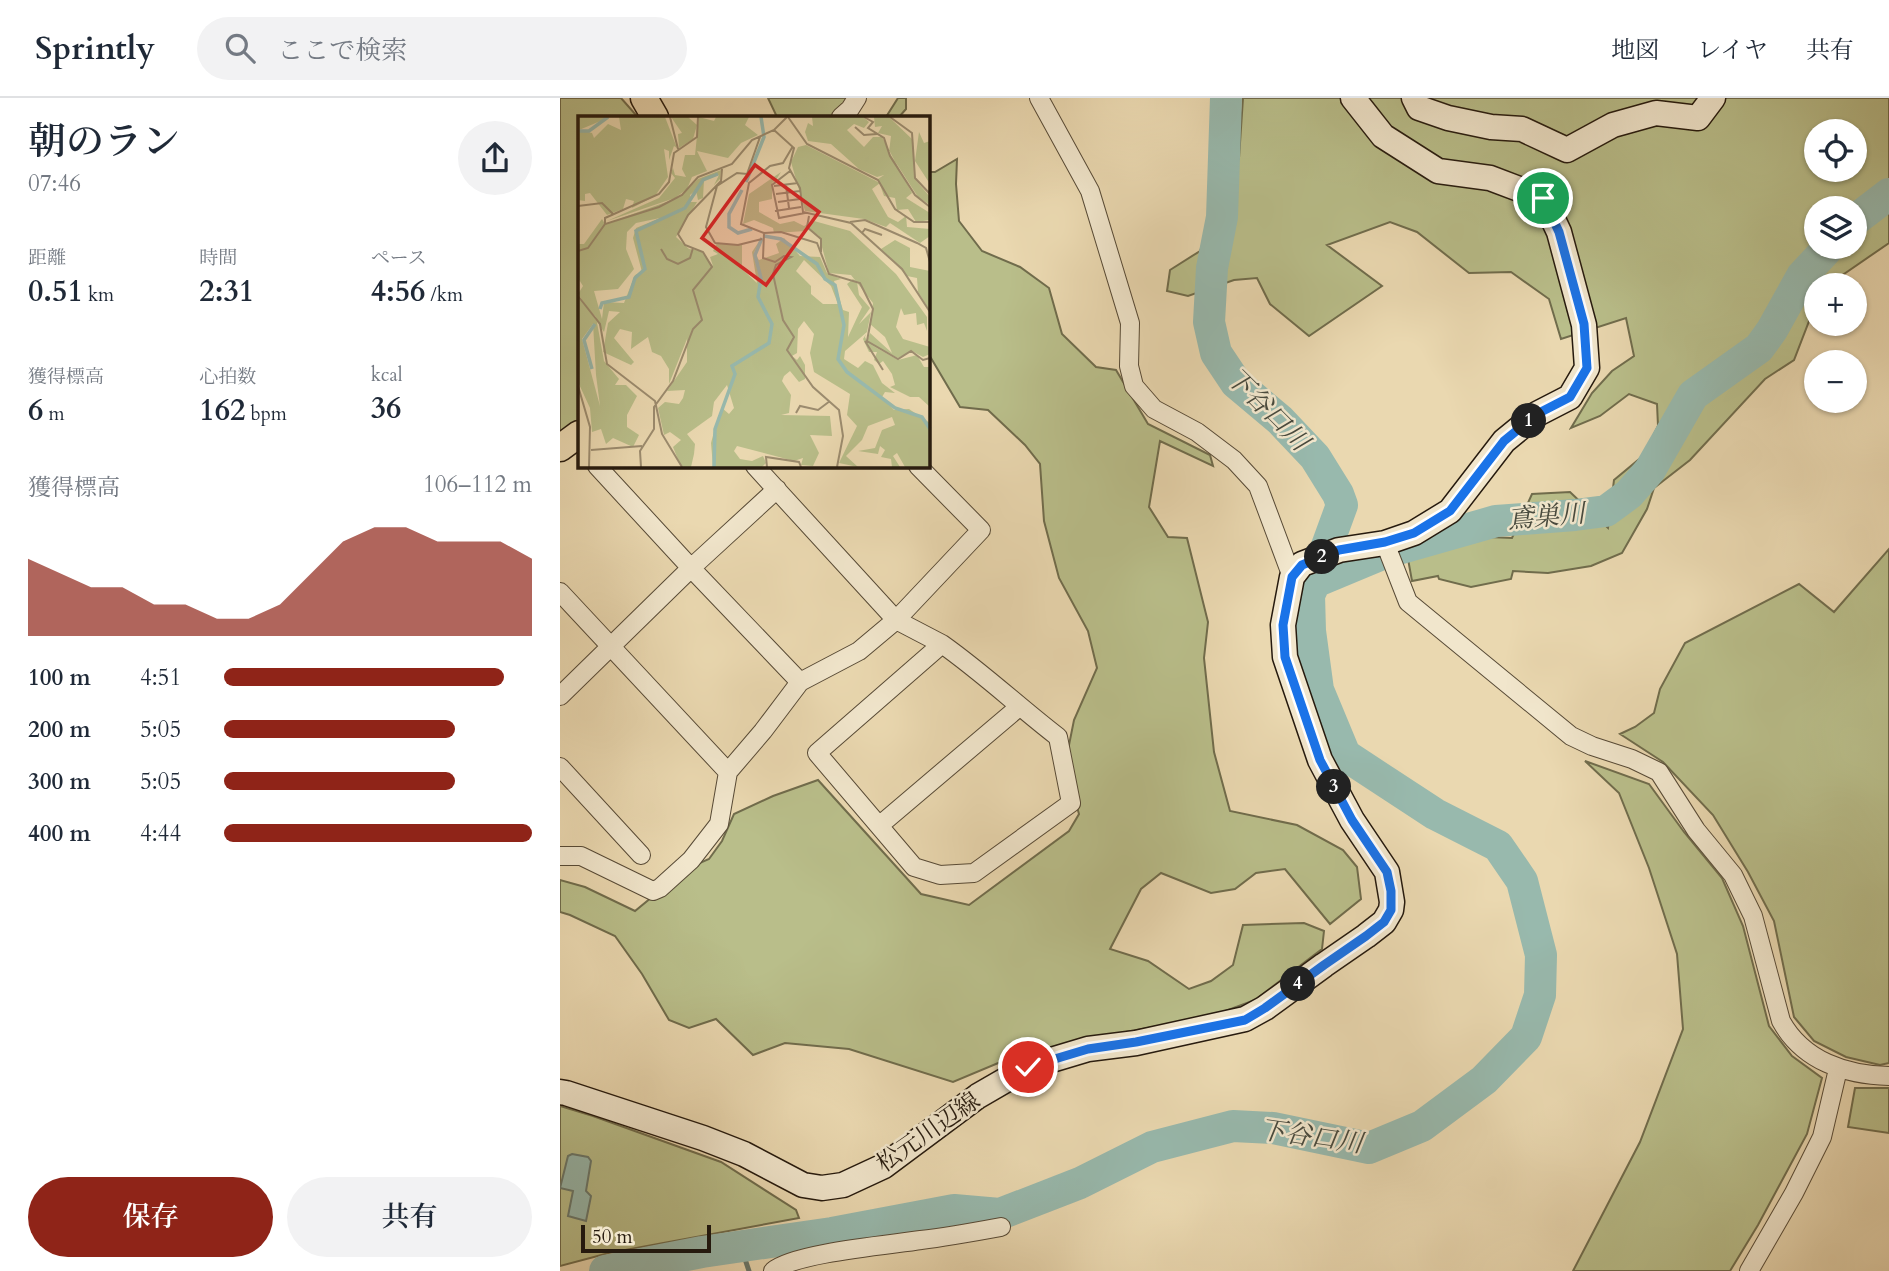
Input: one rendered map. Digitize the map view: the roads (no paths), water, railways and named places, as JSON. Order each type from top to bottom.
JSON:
[{"type":"main road","points":[[644,98],[654,116]]},
{"type":"main road","points":[[1297,571],[1339,550],[1386,544],[1414,533],[1450,511],[1504,441],[1537,414],[1570,397],[1587,368],[1584,324],[1576,292],[1559,232],[1543,198],[1490,178],[1438,171],[1383,136],[1353,98]]},
{"type":"main road","points":[[1414,98],[1419,108],[1448,118],[1491,127],[1522,129],[1566,150],[1613,125],[1656,113],[1698,118],[1713,98]]},
{"type":"main road","name":"松元川辺線","points":[[560,1093],[612,1107],[703,1138],[744,1154],[803,1185],[822,1188],[844,1185],[884,1166],[978,1096],[1028,1067],[1088,1049],[1245,1020],[1265,1008],[1384,922],[1392,902],[1387,872],[1352,820],[1320,760],[1285,657],[1283,625],[1297,571]]},
{"type":"street","points":[[842,116],[857,98]]},
{"type":"street","points":[[1039,98],[1090,191],[1130,323],[1129,366],[1135,387],[1154,409],[1197,432],[1234,460],[1258,486],[1297,571]]},
{"type":"street","points":[[598,467],[800,682]]},
{"type":"street","points":[[756,467],[896,620],[942,645],[966,661],[1058,737],[1071,803],[974,873],[940,875],[914,867],[817,753],[942,645]]},
{"type":"street","points":[[560,856],[581,856],[653,891],[660,888],[691,860],[719,824],[728,772],[800,682],[859,652],[896,620],[981,530],[919,467]]},
{"type":"street","points":[[560,696],[691,568],[777,489]]},
{"type":"street","points":[[1386,544],[1408,602],[1572,736],[1659,772],[1696,830],[1733,875],[1753,916],[1781,1021],[1788,1034],[1825,1063],[1838,1069],[1889,1076]]},
{"type":"street","points":[[560,592],[728,772]]},
{"type":"street","points":[[880,825],[1019,707]]},
{"type":"street","points":[[560,767],[641,855]]},
{"type":"street","points":[[1749,1271],[1794,1193],[1822,1137],[1838,1069]]},
{"type":"street","points":[[773,1271],[780,1265],[832,1253],[1001,1227]]},
{"type":"water","points":[[572,1154],[588,1157],[591,1161],[586,1191],[591,1196],[586,1221],[568,1216],[573,1191],[560,1188],[568,1156]]},
{"type":"waterway","name":"下谷口川","points":[[1226,98],[1222,217],[1212,268],[1209,322],[1216,353],[1236,383],[1280,420],[1315,457],[1338,494],[1342,505],[1327,546]]},
{"type":"waterway","name":"鳶巣川","points":[[1867,211],[1889,194]]},
{"type":"waterway","name":"下谷口川","points":[[605,1271],[954,1210],[1000,1214],[1080,1183],[1152,1147],[1233,1126],[1273,1128],[1369,1148],[1422,1126],[1484,1080],[1526,1037],[1540,995],[1541,955],[1522,881],[1498,846],[1435,814],[1345,755],[1318,690],[1310,631],[1309,595],[1315,582],[1387,552],[1496,521],[1606,511],[1629,494],[1650,470],[1693,395],[1759,348],[1802,276],[1818,259]]},
{"type":"waterway","points":[[741,1247],[749,1271]]}]
